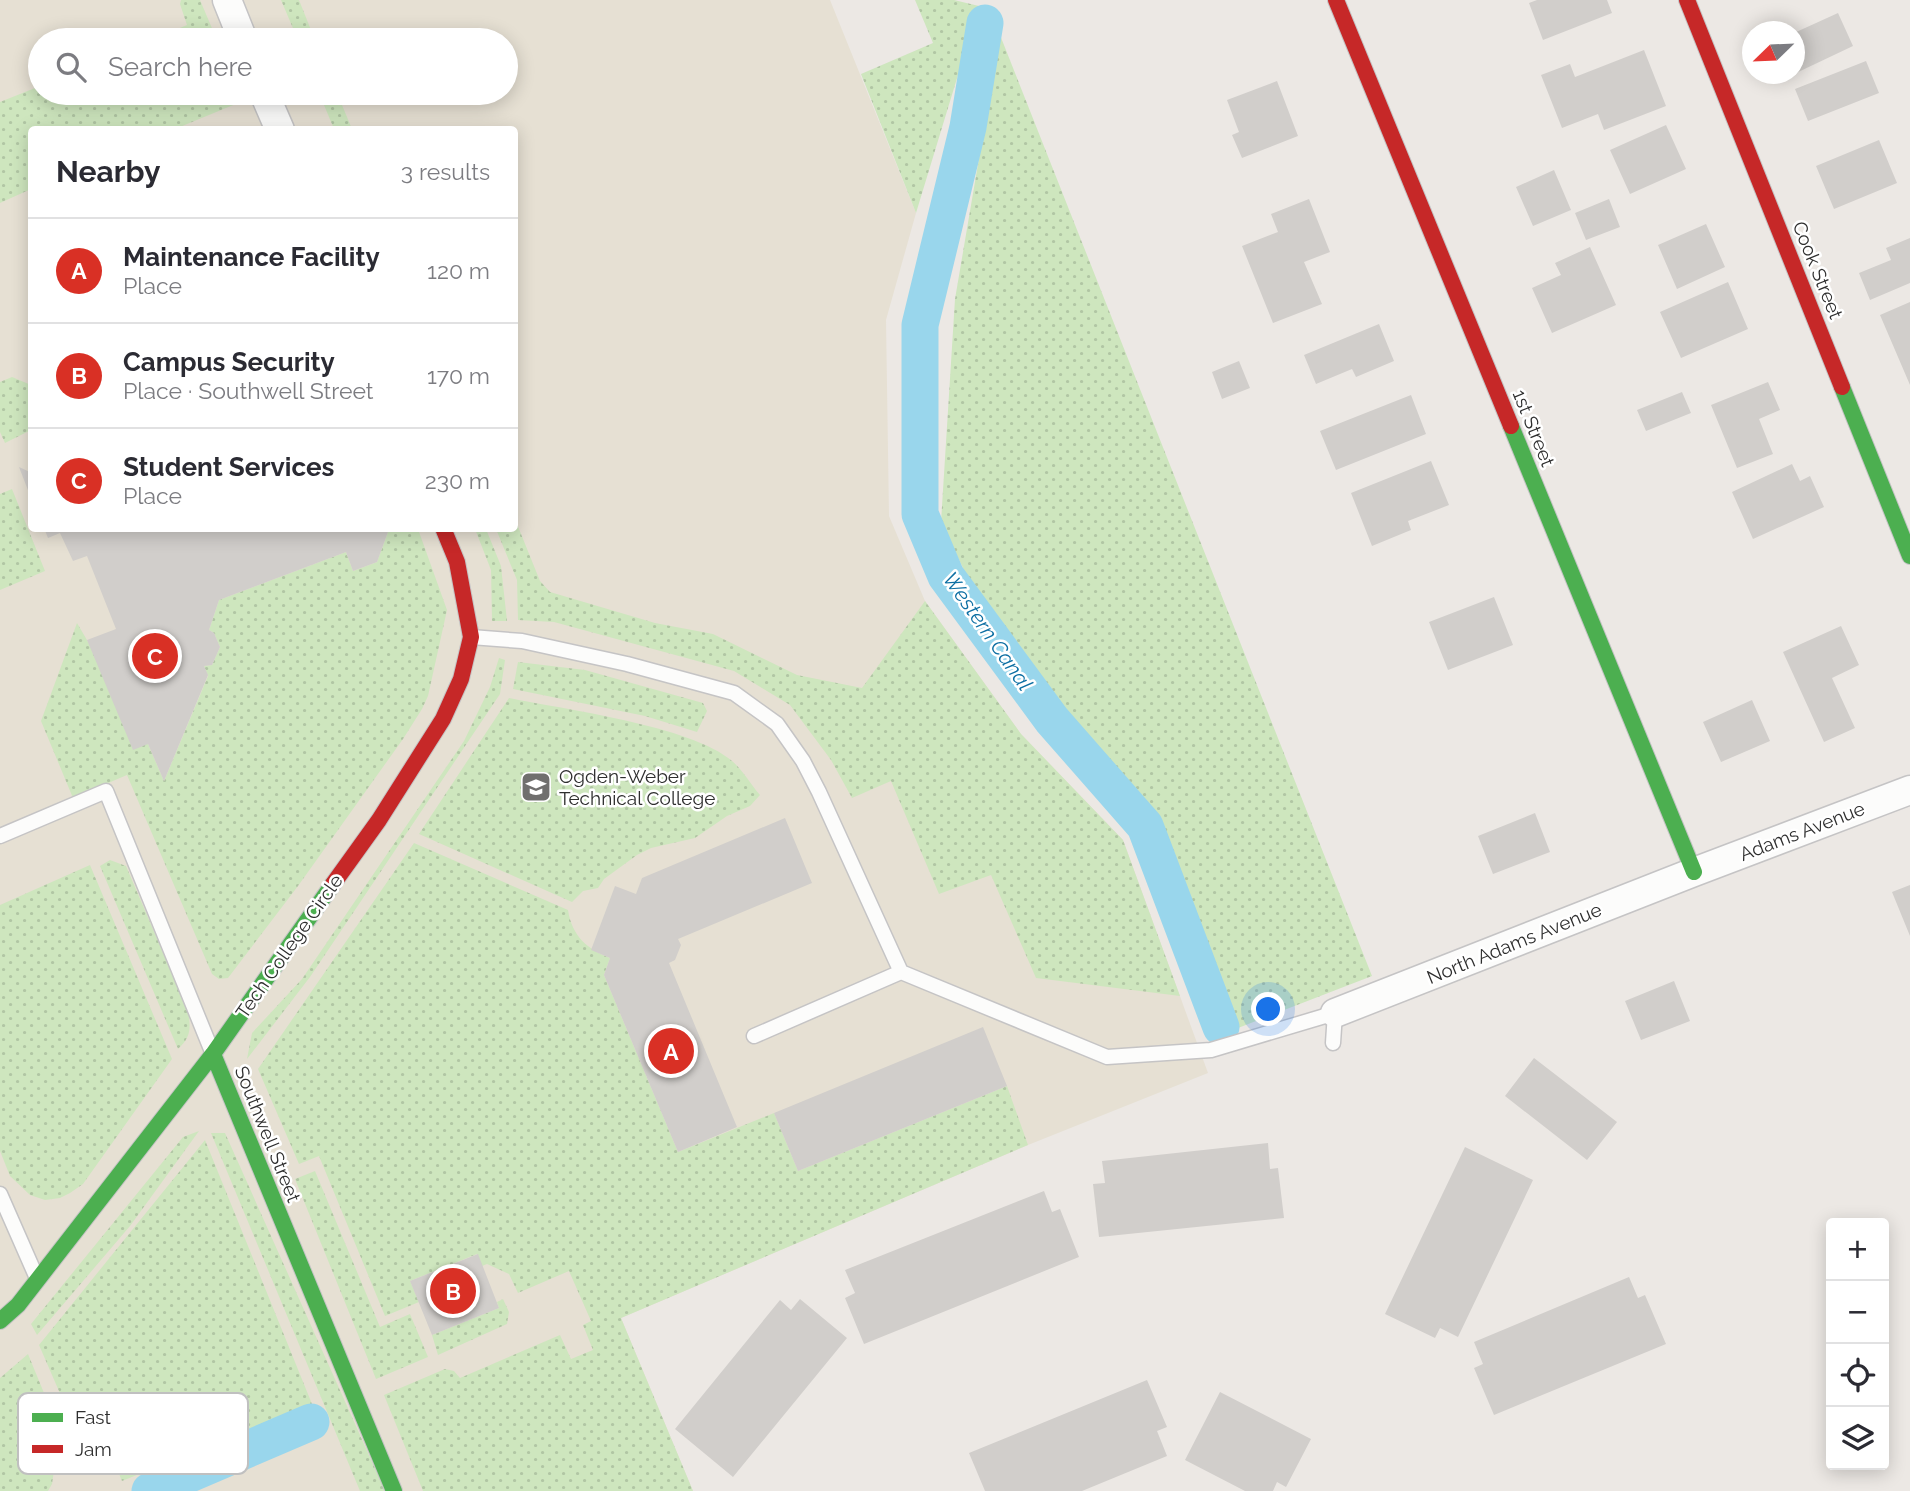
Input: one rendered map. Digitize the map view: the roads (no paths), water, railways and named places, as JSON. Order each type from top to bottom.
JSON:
[{"type":"street","points":[[227,0],[238,28]]},
{"type":"street","name":"1st Street","points":[[1336,0],[1694,872]]},
{"type":"street","name":"Cook Street","points":[[1686,0],[1910,556]]},
{"type":"street","points":[[269,105],[278,126]]},
{"type":"street","name":"Tech College Circle","points":[[0,1321],[18,1305],[38,1280],[213,1054],[379,820],[443,719],[461,679],[471,636],[457,562],[445,532]]},
{"type":"street","name":"Adams Avenue","points":[[1694,872],[1910,790]]},
{"type":"street","name":"North Adams Avenue","points":[[1335,1013],[1694,872]]},
{"type":"street","name":"Southwell Street","points":[[213,1054],[394,1491]]},
{"type":"lane","points":[[471,636],[522,641],[627,664],[734,693],[777,724],[803,761],[819,792],[901,972],[1107,1057],[1211,1050],[1335,1013],[1333,1043]]},
{"type":"lane","name":"Southwell Street","points":[[0,836],[106,791],[213,1054]]},
{"type":"lane","points":[[754,1036],[901,972]]},
{"type":"lane","points":[[0,1194],[38,1280]]},
{"type":"waterway","name":"Western Canal","points":[[985,23],[968,127],[920,325],[920,514],[946,576],[1052,720],[1145,826],[1221,1027]]},
{"type":"waterway","name":"Western Canal","points":[[248,1449],[311,1422]]},
{"type":"waterway","name":"Western Canal","points":[[150,1491],[190,1474]]},
{"type":"place","name":"Student Services","points":[[155,656]]},
{"type":"place","name":"Ogden-Weber Technical College","points":[[536,787]]},
{"type":"place","name":"Maintenance Facility","points":[[671,1051]]},
{"type":"place","name":"Campus Security","points":[[453,1291]]}]
